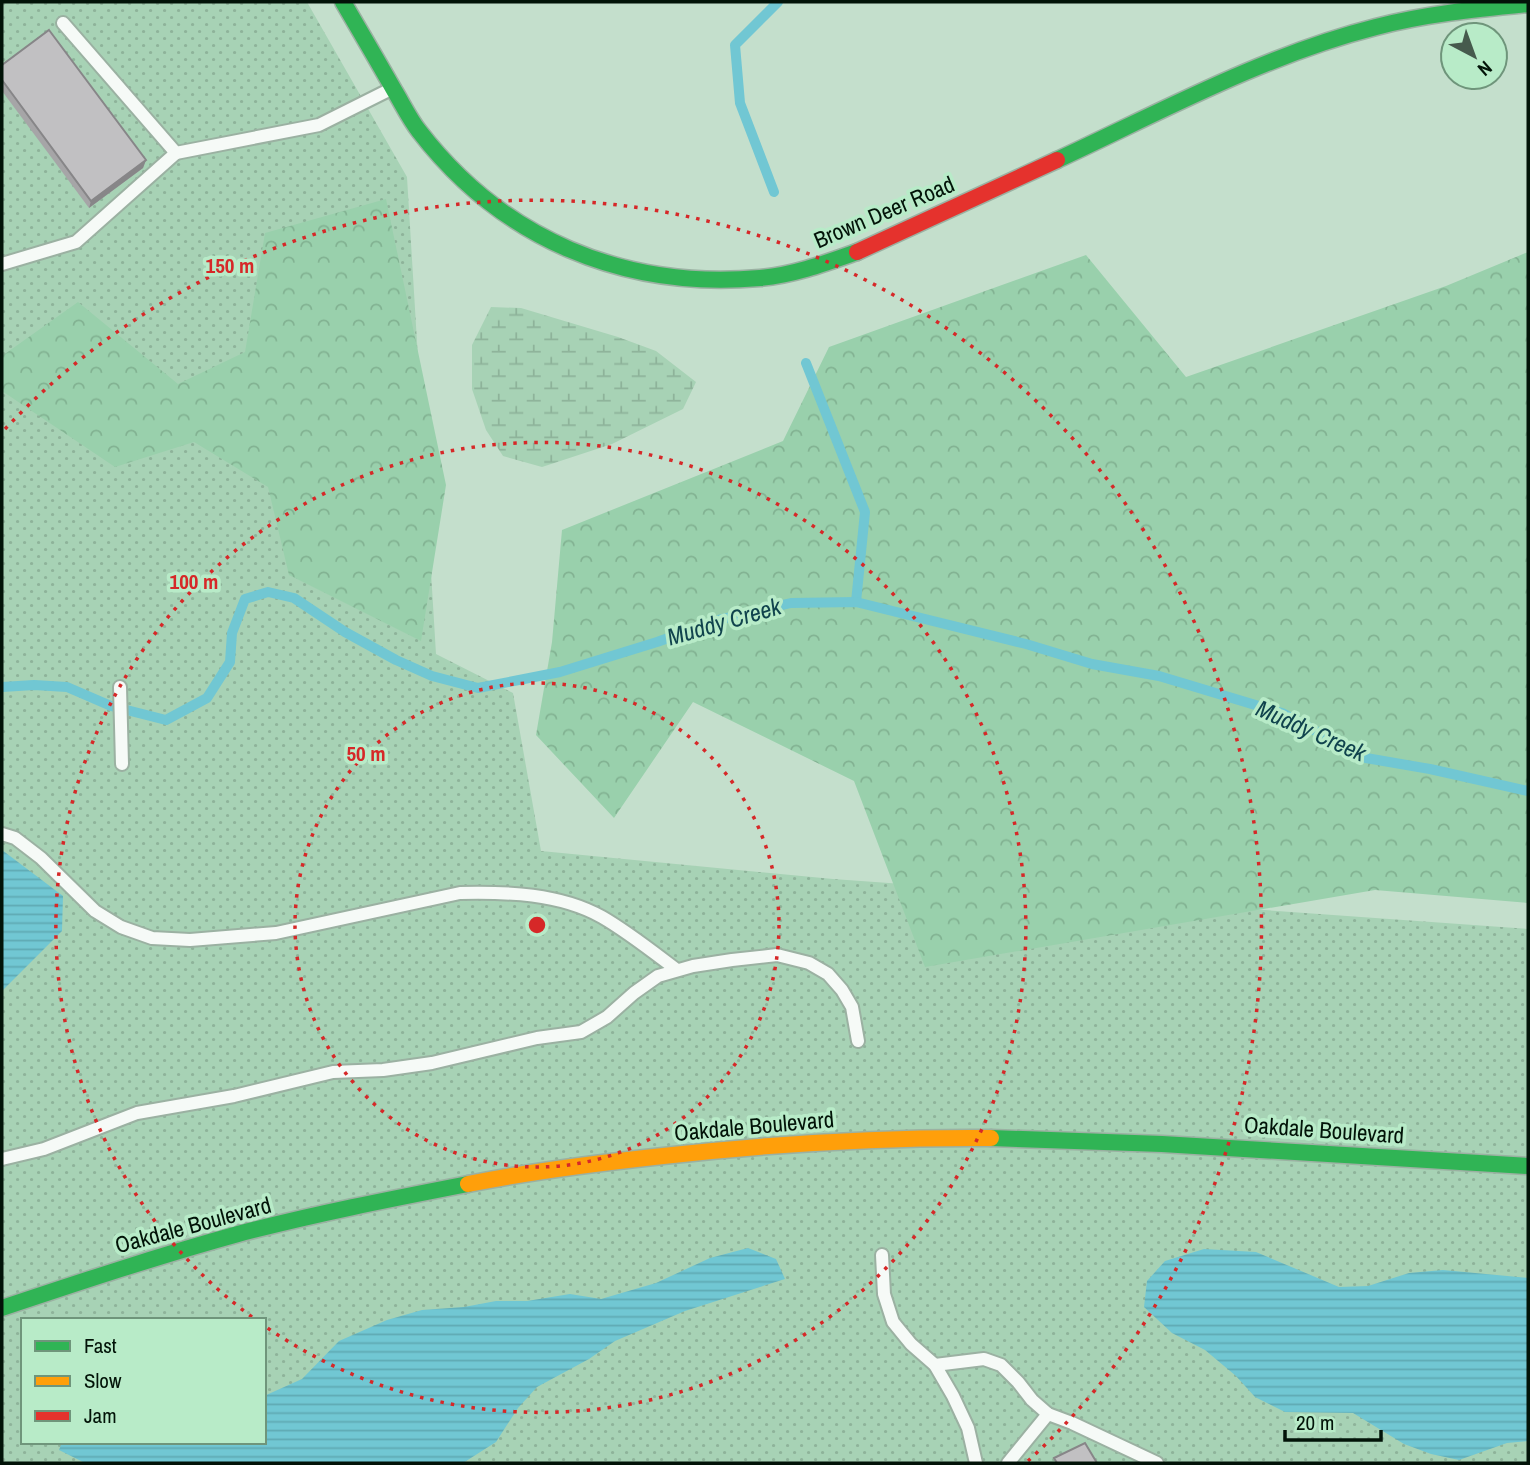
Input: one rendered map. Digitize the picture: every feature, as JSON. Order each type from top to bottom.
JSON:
[{"type":"main road","name":"Brown Deer Road","points":[[343,2],[417,129],[458,177],[497,209],[551,242],[598,261],[648,274],[698,280],[762,278],[811,268],[859,251],[1257,67],[1309,47],[1389,24],[1471,9],[1528,5]]},
{"type":"main road","name":"Oakdale Boulevard","points":[[2,1308],[126,1266],[301,1219],[492,1180],[685,1153],[879,1140],[1074,1139],[1528,1166]]},
{"type":"lane","points":[[63,23],[176,153]]},
{"type":"lane","points":[[2,264],[76,242],[176,153],[319,125],[393,88]]},
{"type":"lane","points":[[120,687],[121,764]]},
{"type":"lane","points":[[2,834],[15,838],[41,858],[95,911],[121,927],[152,938],[190,940],[276,933],[460,892],[490,892],[528,895],[575,905],[602,917],[677,970]]},
{"type":"lane","points":[[2,1159],[44,1149],[137,1113],[234,1096],[333,1072],[383,1070],[432,1063],[537,1038],[581,1032],[607,1017],[658,976],[693,965],[777,955],[809,962],[828,974],[842,990],[852,1007],[858,1041]]},
{"type":"lane","points":[[881,1255],[884,1294],[893,1321],[911,1344],[935,1364],[968,1428],[976,1463]]},
{"type":"lane","points":[[935,1364],[984,1359],[1001,1365],[1048,1414],[1157,1463]]},
{"type":"lane","points":[[1008,1463],[1048,1414]]},
{"type":"green space","points":[[2,2],[307,2],[407,177],[436,654],[513,693],[541,851],[833,879],[1528,929],[1528,1463],[2,1463]]},
{"type":"green space","points":[[386,199],[446,485],[421,641],[289,575],[268,487],[194,442],[115,467],[2,391],[2,356],[78,302],[178,384],[245,352],[265,233]]},
{"type":"green space","points":[[1528,252],[1528,903],[1375,890],[925,967],[854,781],[693,702],[614,818],[536,735],[552,642],[562,530],[783,441],[829,347],[1086,255],[1186,377],[1446,286]]},
{"type":"green space","points":[[491,307],[521,308],[618,337],[656,351],[696,382],[683,409],[612,444],[542,467],[503,456],[486,430],[472,389],[472,345]]},
{"type":"water","points":[[2,850],[63,896],[62,931],[2,991]]},
{"type":"water","points":[[748,1248],[776,1259],[785,1279],[685,1311],[615,1341],[589,1359],[537,1387],[518,1408],[496,1442],[463,1463],[85,1463],[59,1450],[61,1444],[266,1444],[266,1395],[302,1379],[339,1341],[387,1320],[422,1310],[496,1301],[527,1301],[570,1294],[601,1299],[656,1283],[710,1258]]},
{"type":"water","points":[[1204,1249],[1256,1252],[1339,1287],[1368,1286],[1409,1273],[1443,1270],[1528,1278],[1528,1441],[1507,1443],[1459,1460],[1404,1444],[1353,1413],[1285,1412],[1255,1397],[1236,1376],[1205,1350],[1172,1333],[1144,1307],[1147,1281],[1165,1261]]},
{"type":"building","points":[[49,30],[146,160],[91,201],[2,80],[2,65]]},
{"type":"building","points":[[1085,1443],[1097,1463],[1057,1463],[1054,1458]]},
{"type":"waterway","points":[[774,192],[740,103],[735,45],[778,2]]},
{"type":"waterway","points":[[806,363],[865,512],[856,602]]},
{"type":"waterway","name":"Muddy Creek","points":[[2,687],[67,687],[111,706],[166,720],[207,698],[230,662],[232,633],[245,599],[268,592],[294,598],[345,632],[396,660],[432,676],[478,688],[560,672],[722,619],[791,603],[856,602],[1026,644],[1092,664],[1159,676],[1282,713],[1366,758],[1528,791]]},
{"type":"traffic: fast","points":[[343,2],[412,121],[452,169],[488,201],[528,228],[570,250],[614,265],[661,275],[710,280],[785,274],[857,252]]},
{"type":"traffic: fast","points":[[1057,160],[1253,69],[1335,39],[1413,19],[1528,4]]},
{"type":"traffic: fast","points":[[991,1138],[1162,1144],[1528,1166]]},
{"type":"traffic: fast","points":[[2,1308],[238,1234],[324,1213],[468,1184]]},
{"type":"traffic: slow","points":[[468,1184],[590,1165],[745,1148],[868,1140],[991,1138]]},
{"type":"traffic: jam","points":[[857,252],[1057,160]]}]
